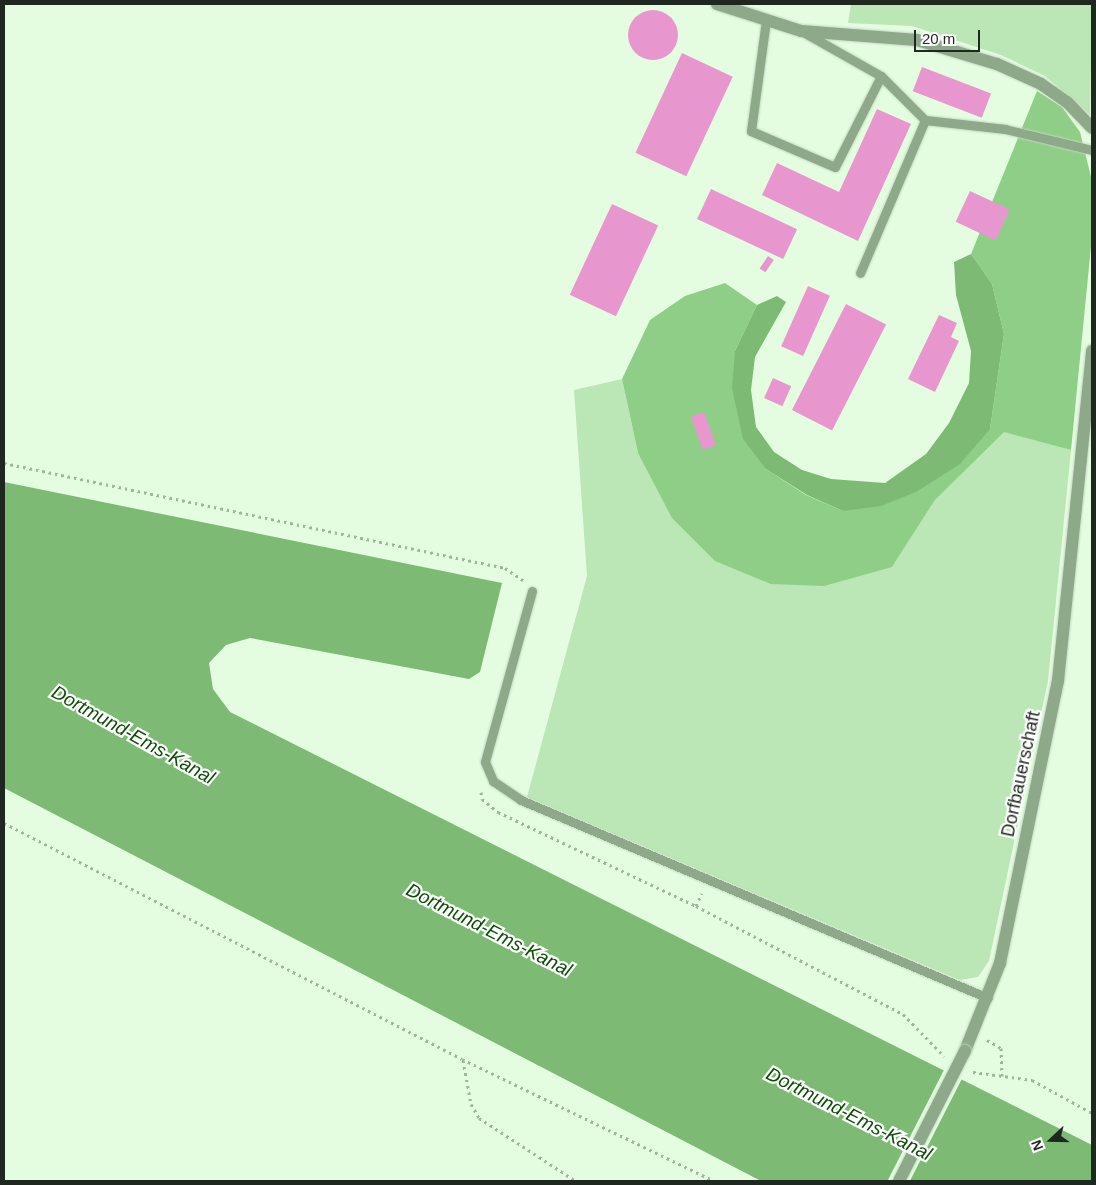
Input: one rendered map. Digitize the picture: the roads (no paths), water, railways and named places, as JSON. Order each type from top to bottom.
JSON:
[{"type":"street","points":[[717,4],[801,31],[917,40],[997,64],[1054,93],[1092,128]]},
{"type":"street","name":"Dorfbauerschaft","points":[[899,1181],[965,1052],[988,998],[1000,963],[1058,681],[1092,351]]},
{"type":"lane","points":[[766,20],[758,62],[751,131],[835,167],[881,76]]},
{"type":"lane","points":[[801,31],[881,76],[925,120],[1005,129],[1092,150]]},
{"type":"lane","points":[[860,273],[925,120]]},
{"type":"lane","points":[[532,591],[485,762],[493,781],[521,800],[988,998]]},
{"type":"water","points":[[971,254],[992,284],[1004,334],[990,429],[960,464],[916,492],[881,506],[843,511],[807,495],[766,469],[743,439],[732,388],[735,351],[757,305],[777,296],[786,302],[755,357],[751,390],[756,427],[774,452],[802,470],[831,479],[885,483],[926,454],[949,423],[969,383],[971,351],[956,295],[954,262]]},
{"type":"water","name":"Dortmund-Ems-Kanal","points":[[4,482],[502,583],[480,672],[469,679],[250,638],[226,645],[209,663],[213,689],[230,712],[1092,1145],[1092,1181],[761,1181],[4,788]]}]
